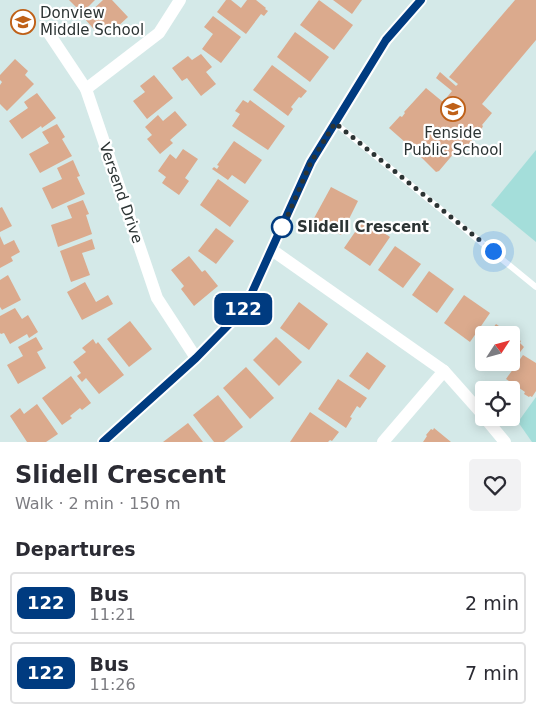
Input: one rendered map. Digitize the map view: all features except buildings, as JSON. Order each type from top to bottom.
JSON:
[{"type":"street","points":[[86,90],[159,32],[180,0]]},
{"type":"street","points":[[103,442],[196,358],[245,308],[311,162],[386,40],[421,0]]},
{"type":"street","name":"Versend Drive","points":[[46,29],[86,90],[157,298],[196,358]]},
{"type":"street","points":[[272,250],[444,371],[475,407]]},
{"type":"street","points":[[383,442],[444,371]]},
{"type":"street","points":[[492,426],[505,442]]},
{"type":"lane","points":[[335,123],[536,287]]},
{"type":"shaded area","points":[[536,150],[536,242],[491,205]]},
{"type":"shaded area","points":[[536,397],[536,442],[532,442],[520,425],[520,419]]},
{"type":"bus line","name":"122","points":[[103,442],[196,358],[245,308],[311,162],[386,40],[421,0]]},
{"type":"place","name":"Donview Middle School","points":[[23,22]]},
{"type":"place","name":"Fenside Public School","points":[[453,109]]},
{"type":"place","name":"Slidell Crescent","points":[[282,227]]},
{"type":"route","points":[[282,227],[282,229],[311,162],[335,123],[493,251]]}]
